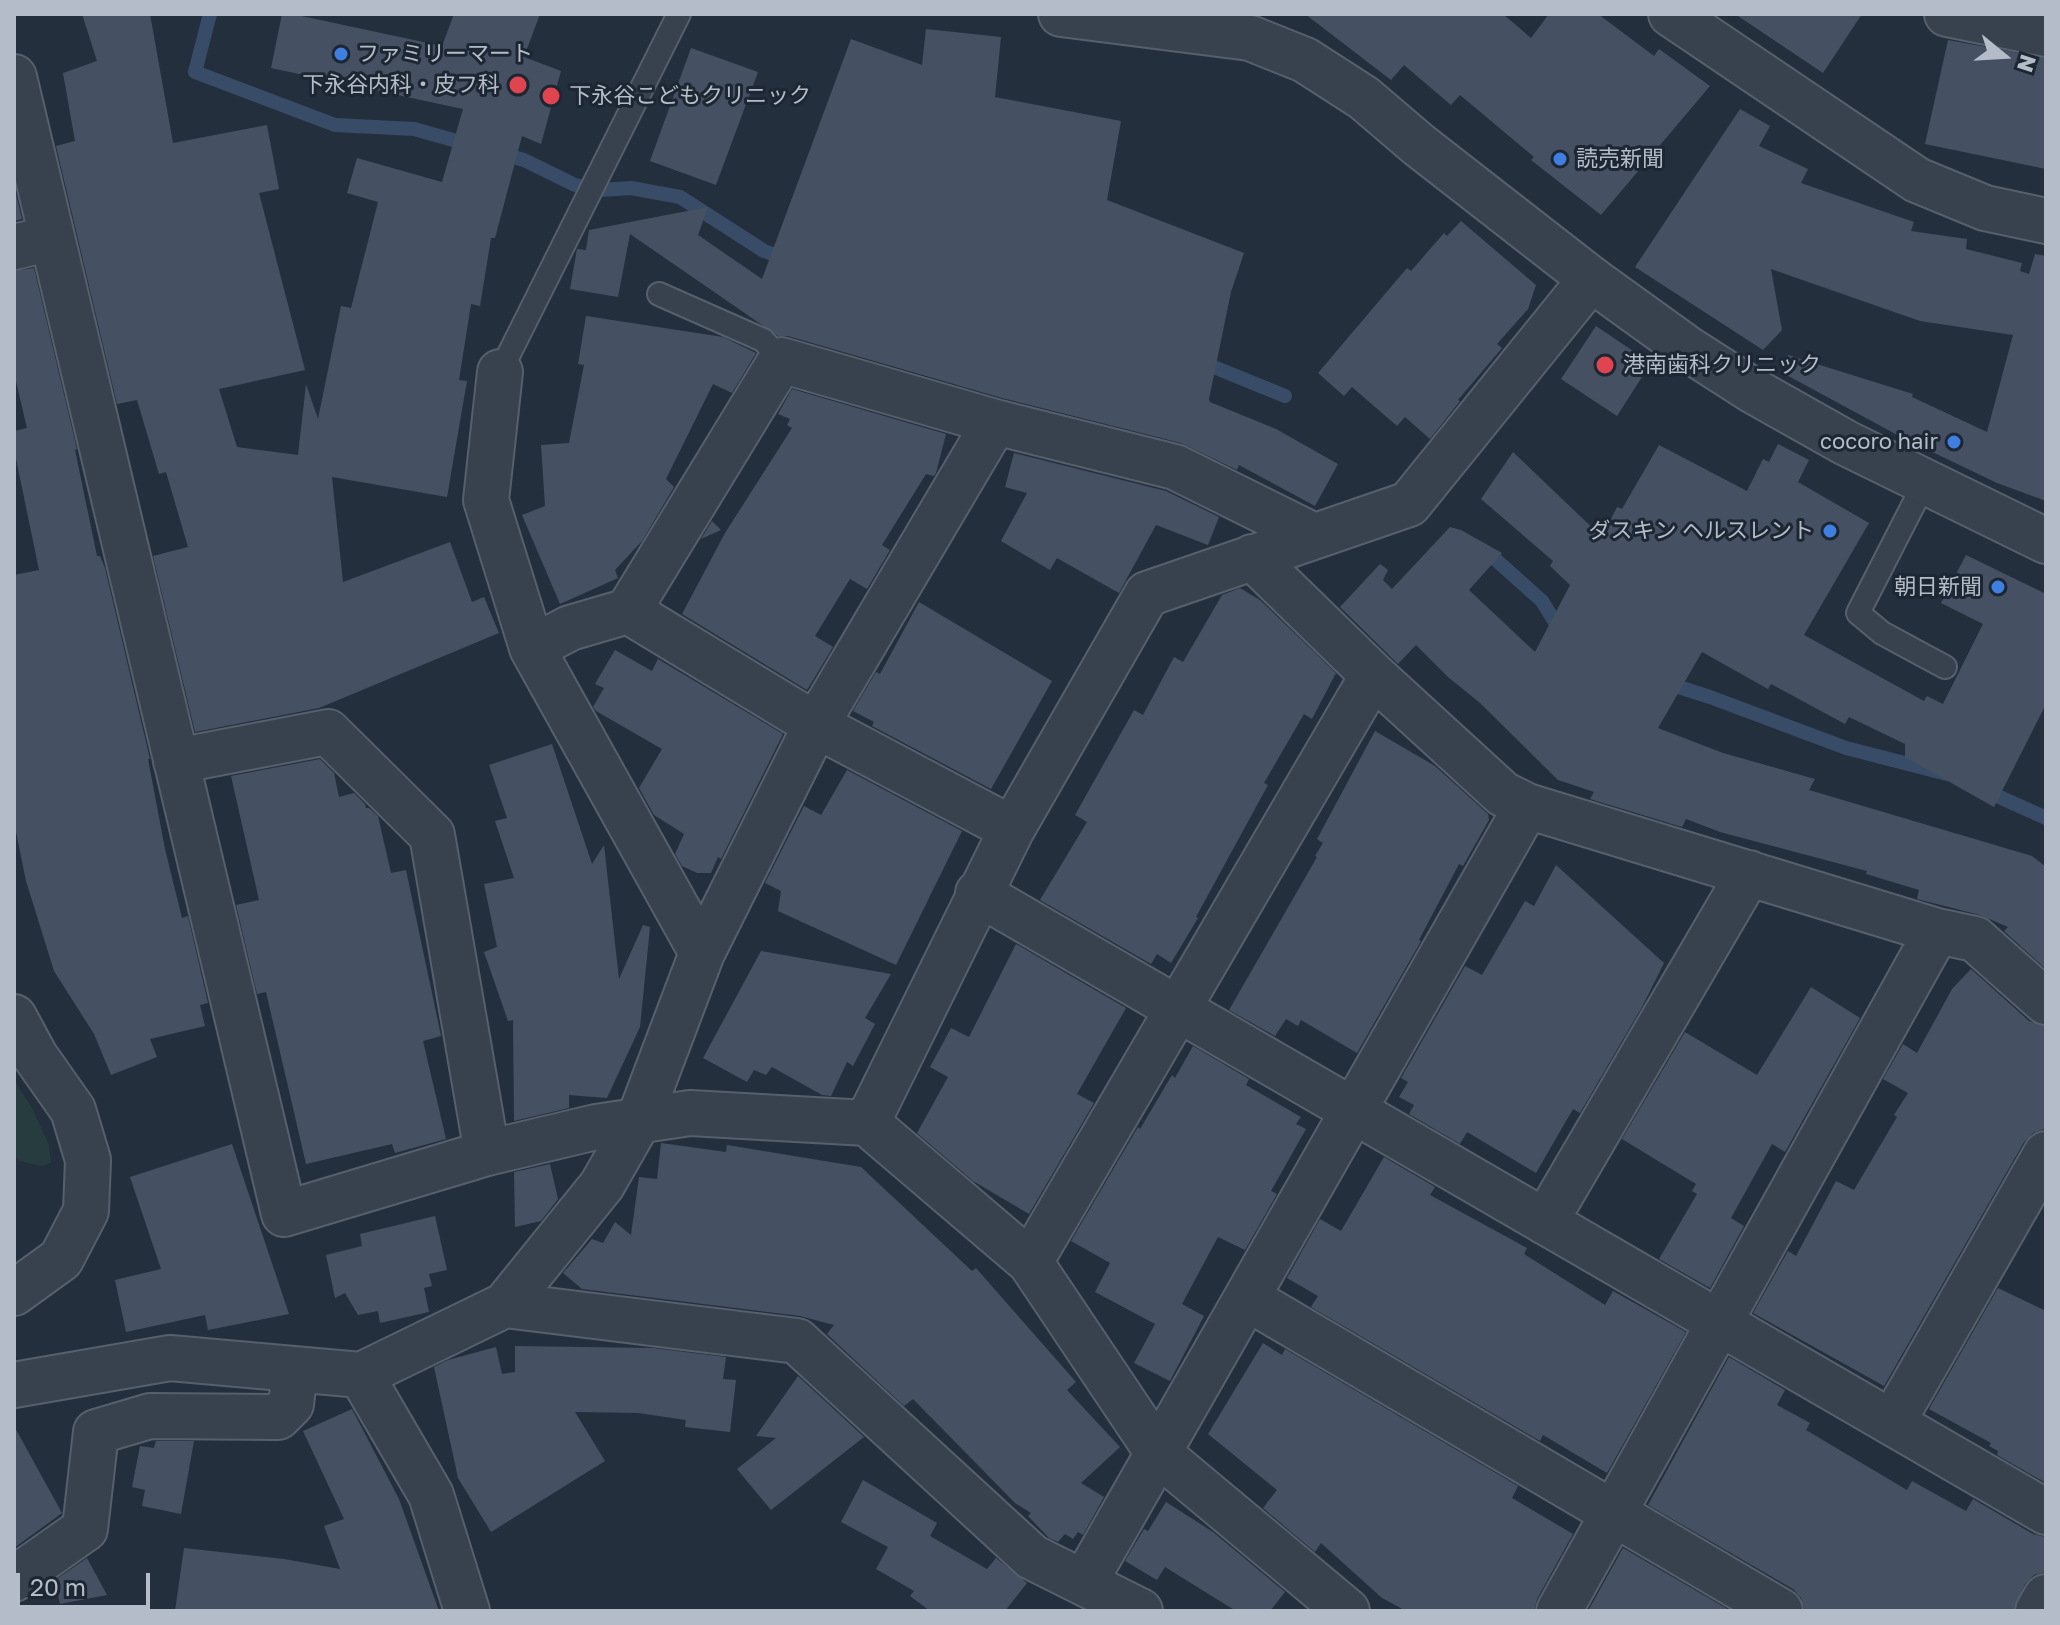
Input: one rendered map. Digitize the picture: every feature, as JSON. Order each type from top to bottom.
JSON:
[{"type":"street","points":[[1061,14],[1256,26],[1364,98],[1419,145],[1591,279],[1688,349],[1752,390],[1846,443],[2046,541]]},
{"type":"street","points":[[1671,14],[1917,180],[1985,208],[2046,221]]},
{"type":"street","points":[[1947,14],[2046,34]]},
{"type":"street","points":[[14,77],[33,243],[176,761],[284,1214],[487,1153],[596,1127],[690,1113],[867,1123],[1030,1262],[1158,1453],[1347,1611]]},
{"type":"street","points":[[867,1123],[978,893],[1147,594],[1409,504],[1591,279]]},
{"type":"street","points":[[532,648],[570,628],[628,611],[781,360],[995,422],[1175,467],[1314,536]]},
{"type":"street","points":[[500,372],[486,500],[532,648],[702,953]]},
{"type":"street","points":[[14,1385],[170,1358],[361,1375],[505,1305],[602,1185],[638,1122],[702,953],[816,725],[995,422]]},
{"type":"street","points":[[1252,557],[1373,675],[1503,794],[1527,806],[1937,931],[1975,939],[2046,1002]]},
{"type":"street","points":[[628,611],[816,725],[1012,829]]},
{"type":"street","points":[[1030,1262],[1373,675]]},
{"type":"street","points":[[176,761],[328,732],[432,835],[487,1153]]},
{"type":"street","points":[[1084,1583],[1527,806]]},
{"type":"street","points":[[1545,1222],[1749,873]]},
{"type":"street","points":[[978,893],[2046,1512]]},
{"type":"street","points":[[1559,1611],[1937,931]]},
{"type":"street","points":[[14,1017],[35,1056],[73,1110],[88,1160],[86,1211],[61,1259],[14,1293]]},
{"type":"street","points":[[1892,1423],[2046,1154]]},
{"type":"street","points":[[1247,1298],[1780,1611]]},
{"type":"street","points":[[505,1305],[797,1341],[1032,1557],[1140,1611]]},
{"type":"street","points":[[14,1579],[85,1529],[96,1432],[150,1416],[278,1417],[291,1404],[295,1369]]},
{"type":"street","points":[[361,1375],[431,1495],[467,1611]]},
{"type":"street","points":[[2038,1611],[2046,1597]]},
{"type":"lane","points":[[500,372],[679,14]]},
{"type":"lane","points":[[659,294],[763,340],[781,360]]},
{"type":"lane","points":[[1925,482],[1858,613],[1882,633],[1945,667]]},
{"type":"green space","points":[[14,1080],[33,1110],[49,1145],[51,1163],[42,1166],[19,1161],[14,1154]]},
{"type":"building","points":[[82,14],[150,14],[173,143],[267,125],[279,189],[259,193],[305,370],[219,389],[237,447],[298,455],[306,384],[318,419],[341,306],[351,308],[378,202],[347,193],[357,158],[442,182],[463,109],[271,68],[282,14],[442,46],[454,14],[540,14],[524,57],[561,71],[541,144],[522,136],[495,238],[491,238],[480,306],[471,304],[459,380],[467,381],[447,497],[332,477],[343,582],[450,542],[472,602],[484,597],[499,633],[319,708],[195,732],[153,556],[188,547],[166,472],[159,474],[137,400],[117,404],[56,146],[75,141],[63,73],[97,61]]},
{"type":"building","points":[[1305,14],[1503,14],[1531,38],[1549,14],[1598,14],[1654,56],[1659,49],[1710,86],[1601,215],[1531,160],[1534,157],[1460,95],[1451,105],[1404,65],[1391,80]]},
{"type":"building","points":[[1735,14],[1862,14],[1823,73]]},
{"type":"building","points":[[926,29],[1001,37],[995,97],[1121,121],[1107,200],[1244,253],[1231,292],[1209,399],[1276,429],[1338,464],[1315,506],[1239,465],[1237,470],[1181,443],[1002,398],[788,336],[778,336],[630,234],[618,297],[570,289],[577,249],[586,250],[589,230],[708,207],[698,235],[762,279],[851,39],[922,65]]},
{"type":"building","points":[[1948,40],[2046,58],[2046,169],[1925,144]]},
{"type":"building","points":[[691,48],[758,72],[716,185],[650,161]]},
{"type":"building","points":[[1740,109],[1770,126],[1759,146],[1808,169],[1801,183],[1914,222],[1911,231],[1967,239],[1966,249],[2022,263],[2020,271],[2029,274],[2035,254],[2046,256],[2046,501],[1997,483],[1901,437],[1781,372],[1788,355],[1913,394],[1912,397],[1987,432],[2013,335],[1920,321],[1771,269],[1782,330],[1763,350],[1635,267]]},
{"type":"building","points":[[14,185],[22,219],[14,221]]},
{"type":"building","points":[[1461,221],[1536,285],[1528,309],[1497,344],[1502,348],[1430,439],[1405,417],[1397,426],[1352,387],[1344,396],[1318,373],[1407,268],[1411,271],[1444,233],[1447,236]]},
{"type":"building","points":[[34,268],[77,449],[97,556],[100,556],[105,568],[150,759],[165,849],[182,918],[188,916],[208,1003],[200,1005],[205,1026],[150,1039],[157,1057],[111,1075],[94,1034],[54,971],[26,881],[14,822],[14,575],[39,570],[14,449],[14,431],[27,428],[14,373],[14,271]]},
{"type":"building","points":[[586,316],[723,337],[756,353],[732,393],[713,384],[666,479],[674,487],[642,541],[615,570],[618,578],[560,604],[522,515],[545,506],[541,445],[569,443],[584,365],[578,364]]},
{"type":"building","points":[[1596,326],[1651,363],[1617,416],[1561,379]]},
{"type":"building","points":[[792,389],[946,434],[936,473],[934,476],[926,474],[882,545],[890,550],[867,589],[850,579],[815,636],[833,647],[807,690],[682,614],[725,533],[792,428],[787,425],[790,419],[778,414]]},
{"type":"building","points":[[1778,444],[1809,460],[1798,482],[1869,523],[1804,635],[1924,701],[1927,696],[1943,704],[1983,624],[1941,603],[1966,555],[2046,594],[2046,704],[1994,807],[1905,757],[1905,744],[1849,717],[1845,724],[1771,684],[1768,689],[1702,652],[1658,728],[1723,753],[1815,779],[1809,790],[2032,856],[2046,867],[2046,969],[2004,931],[2008,927],[1980,915],[1917,899],[1919,890],[1866,874],[1867,871],[1720,832],[1686,819],[1682,827],[1590,799],[1594,792],[1558,780],[1416,645],[1398,664],[1340,607],[1380,564],[1388,570],[1383,580],[1392,589],[1450,527],[1502,553],[1469,590],[1535,652],[1570,585],[1550,566],[1553,561],[1481,499],[1513,452],[1602,537],[1617,507],[1622,509],[1659,445],[1747,491],[1763,459],[1769,462]]},
{"type":"building","points":[[1014,453],[1166,491],[1219,517],[1208,545],[1156,525],[1119,593],[1057,558],[1050,570],[1001,541],[1027,493],[1005,487]]},
{"type":"building","points":[[712,521],[721,530],[701,539]]},
{"type":"building","points":[[1240,588],[1260,600],[1336,673],[1312,719],[1304,714],[1264,783],[1268,785],[1171,963],[1157,954],[1151,964],[1040,900],[1087,822],[1075,815],[1134,710],[1143,715],[1174,657],[1183,662],[1222,595]]},
{"type":"building","points":[[919,602],[1052,681],[991,789],[872,726],[874,722],[853,711],[876,672],[880,674]]},
{"type":"building","points":[[615,650],[652,671],[658,659],[783,734],[721,859],[718,857],[711,873],[697,873],[682,866],[675,854],[684,834],[654,815],[639,788],[662,749],[593,707],[604,688],[595,684]]},
{"type":"building","points":[[1375,731],[1435,766],[1488,814],[1489,820],[1463,866],[1459,864],[1421,941],[1357,1053],[1301,1020],[1298,1026],[1286,1019],[1275,1036],[1229,1010],[1317,857],[1323,843],[1317,839]]},
{"type":"building","points":[[552,744],[592,864],[604,845],[619,979],[643,925],[650,927],[640,1027],[607,1098],[569,1095],[569,1108],[514,1121],[513,1020],[508,1021],[484,952],[497,947],[484,884],[514,878],[495,821],[507,818],[489,765]]},
{"type":"building","points":[[320,759],[334,773],[339,797],[354,793],[366,808],[378,816],[391,873],[406,870],[441,1036],[423,1041],[446,1139],[395,1153],[392,1144],[306,1164],[266,992],[257,994],[236,905],[259,900],[231,776]]},
{"type":"building","points":[[847,770],[962,831],[896,965],[778,911],[781,891],[765,883],[804,806],[821,815]]},
{"type":"building","points":[[1556,865],[1664,963],[1580,1113],[1573,1109],[1536,1173],[1467,1132],[1460,1144],[1409,1114],[1414,1105],[1399,1097],[1408,1082],[1401,1078],[1465,966],[1482,975],[1525,901],[1534,906]]},
{"type":"building","points":[[1016,944],[1126,1008],[1077,1094],[1094,1103],[1029,1214],[973,1181],[917,1133],[948,1077],[930,1067],[951,1028],[969,1037]]},
{"type":"building","points":[[761,951],[891,974],[865,1018],[875,1024],[853,1066],[847,1062],[831,1096],[822,1095],[772,1067],[766,1075],[754,1070],[747,1082],[703,1058]]},
{"type":"building","points":[[1971,969],[2029,1021],[2046,1026],[2046,1126],[2024,1142],[1884,1386],[1753,1313],[1788,1251],[1796,1256],[1836,1181],[1854,1190],[1908,1093],[1883,1079],[1903,1044],[1917,1053],[1952,989]]},
{"type":"building","points":[[1811,987],[1860,1018],[1785,1152],[1772,1144],[1731,1218],[1744,1226],[1710,1288],[1659,1259],[1697,1194],[1692,1191],[1696,1184],[1622,1139],[1685,1032],[1757,1075]]},
{"type":"building","points":[[1193,1046],[1249,1079],[1246,1085],[1301,1117],[1296,1124],[1306,1129],[1271,1191],[1277,1194],[1245,1250],[1218,1237],[1182,1304],[1204,1316],[1170,1381],[1134,1363],[1155,1324],[1095,1292],[1110,1263],[1071,1241],[1138,1127],[1140,1129],[1172,1075],[1175,1078]]},
{"type":"building","points":[[661,1143],[726,1152],[727,1145],[861,1167],[972,1271],[976,1268],[1076,1382],[1067,1390],[1120,1447],[1081,1483],[1104,1497],[1083,1535],[1078,1532],[1073,1539],[1065,1534],[1058,1542],[1049,1538],[1028,1516],[1031,1513],[1015,1503],[913,1399],[904,1406],[827,1334],[834,1325],[800,1316],[582,1289],[563,1273],[592,1239],[603,1243],[615,1222],[631,1235],[639,1177],[657,1179]]},
{"type":"building","points":[[232,1144],[289,1314],[208,1330],[205,1315],[126,1332],[115,1280],[161,1269],[130,1177]]},
{"type":"building","points":[[1384,1157],[1435,1187],[1430,1195],[1527,1248],[1524,1254],[1605,1305],[1613,1291],[1686,1332],[1607,1473],[1543,1435],[1540,1441],[1311,1307],[1318,1296],[1287,1278],[1320,1219],[1341,1231]]},
{"type":"building","points":[[550,1164],[558,1199],[541,1221],[515,1227],[514,1172]]},
{"type":"building","points":[[435,1216],[447,1270],[429,1274],[432,1286],[424,1288],[429,1312],[380,1323],[378,1311],[358,1315],[345,1293],[335,1298],[326,1255],[362,1246],[360,1234]]},
{"type":"building","points":[[1998,1288],[2046,1311],[2046,1483],[1997,1455],[1998,1451],[1989,1446],[1991,1443],[1929,1409]]},
{"type":"building","points":[[1263,1343],[1282,1355],[1285,1349],[1518,1486],[1512,1498],[1573,1534],[1537,1599],[1534,1611],[1406,1611],[1382,1598],[1321,1543],[1315,1552],[1263,1508],[1277,1490],[1208,1434]]},
{"type":"building","points":[[515,1346],[653,1348],[726,1357],[723,1379],[736,1380],[730,1432],[685,1427],[686,1420],[638,1413],[575,1412],[605,1461],[491,1532],[458,1478],[434,1367],[496,1347],[502,1374],[515,1372]]},
{"type":"building","points":[[1729,1357],[1785,1390],[1777,1405],[1810,1423],[1806,1430],[1907,1490],[1912,1481],[1966,1511],[1973,1499],[2033,1534],[2046,1537],[2046,1572],[2034,1575],[2025,1584],[2013,1611],[1805,1611],[1801,1598],[1793,1589],[1648,1505]]},
{"type":"building","points":[[798,1376],[864,1437],[771,1510],[737,1469],[776,1438],[756,1436]]},
{"type":"building","points":[[352,1409],[399,1499],[439,1611],[175,1611],[184,1548],[284,1559],[340,1569],[324,1526],[344,1519],[303,1431]]},
{"type":"building","points":[[14,1426],[62,1513],[14,1548]]},
{"type":"building","points":[[156,1441],[194,1441],[181,1514],[142,1506],[145,1490],[132,1487],[140,1446],[154,1448]]},
{"type":"building","points":[[863,1480],[937,1523],[930,1536],[987,1569],[996,1558],[1027,1583],[1005,1611],[930,1611],[910,1596],[914,1591],[876,1569],[888,1547],[841,1522]]},
{"type":"building","points":[[1166,1502],[1213,1532],[1285,1592],[1270,1611],[1236,1611],[1165,1567],[1157,1580],[1125,1561],[1144,1529],[1148,1531]]},
{"type":"building","points":[[1623,1548],[1731,1611],[1588,1611]]},
{"type":"building","points":[[87,1558],[107,1595],[60,1604],[55,1580]]},
{"type":"waterway","points":[[210,14],[195,72],[335,125],[414,129],[471,145]]},
{"type":"waterway","points":[[499,153],[524,160],[575,185],[600,190],[631,188],[680,197],[764,251],[789,260]]},
{"type":"waterway","points":[[1199,361],[1285,396]]},
{"type":"waterway","points":[[1495,559],[1542,601],[1561,632]]},
{"type":"waterway","points":[[1663,682],[1846,748],[1947,774]]},
{"type":"waterway","points":[[1984,790],[2046,818]]},
{"type":"place","name":"ファミリーマート","points":[[341,54]]},
{"type":"place","name":"下永谷内科・皮フ科","points":[[518,85]]},
{"type":"place","name":"下永谷こどもクリニック","points":[[551,96]]},
{"type":"place","name":"読売新聞","points":[[1560,159]]},
{"type":"place","name":"港南歯科クリニック","points":[[1605,365]]},
{"type":"place","name":"cocoro hair","points":[[1954,442]]},
{"type":"place","name":"ダスキン ヘルスレント","points":[[1830,531]]},
{"type":"place","name":"朝日新聞","points":[[1998,587]]}]
